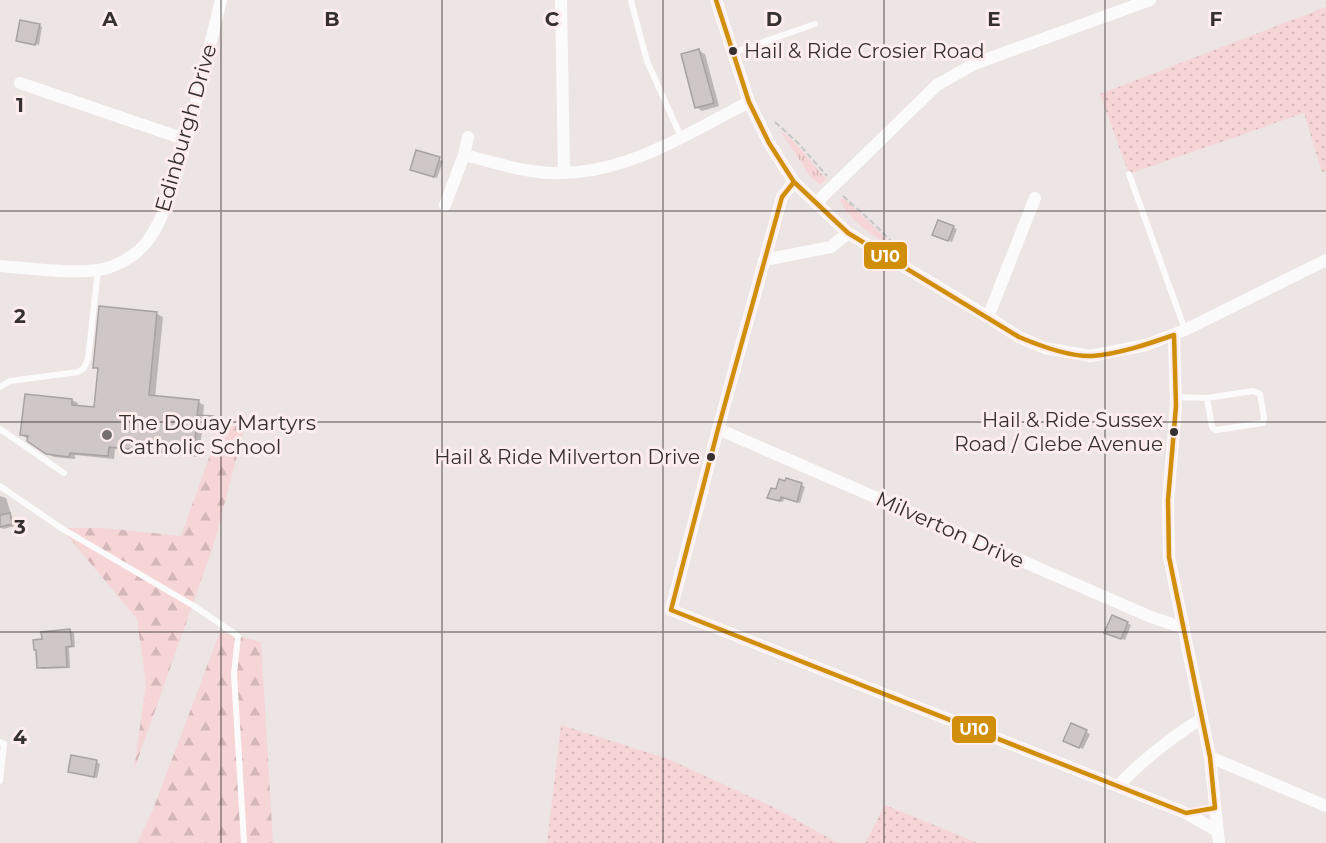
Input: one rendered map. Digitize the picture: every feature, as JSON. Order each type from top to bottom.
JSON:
[{"type":"street","name":"Edinburgh Drive","points":[[0,266],[88,271],[112,267],[132,256],[148,241],[161,219],[171,192],[221,0]]},
{"type":"street","points":[[561,0],[564,172]]},
{"type":"street","points":[[716,0],[749,102],[769,143],[794,182],[848,233],[988,316],[1019,337],[1046,348],[1090,357],[1146,345],[1179,332],[1326,260]]},
{"type":"street","points":[[816,203],[937,85],[974,64],[1150,0]]},
{"type":"street","points":[[20,82],[186,140]]},
{"type":"street","points":[[464,155],[532,171],[595,170],[648,154],[749,102]]},
{"type":"street","points":[[445,205],[464,155],[468,137]]},
{"type":"street","points":[[794,182],[782,197],[671,610],[1186,813],[1218,837]]},
{"type":"street","points":[[988,316],[1035,198]]},
{"type":"street","points":[[764,260],[831,247],[848,233]]},
{"type":"street","points":[[1179,332],[1168,500],[1169,557],[1210,757],[1218,837]]},
{"type":"street","name":"Milverton Drive","points":[[718,429],[1151,617],[1184,628]]},
{"type":"street","points":[[1118,786],[1158,748],[1202,718]]},
{"type":"street","points":[[1210,757],[1326,806]]},
{"type":"street","points":[[1186,813],[1215,808]]},
{"type":"lane","points":[[631,1],[647,61],[681,137]]},
{"type":"lane","points":[[732,53],[815,24]]},
{"type":"lane","points":[[1129,174],[1179,332]]},
{"type":"lane","points":[[0,387],[10,381],[78,372],[84,368],[88,359],[98,269]]},
{"type":"lane","points":[[1176,397],[1207,398],[1253,391],[1260,394],[1263,423],[1216,430],[1212,427],[1207,398]]},
{"type":"lane","points":[[0,429],[64,473]]},
{"type":"lane","points":[[0,486],[61,528],[186,602],[238,636],[234,674],[244,843]]},
{"type":"lane","points":[[0,742],[4,744],[0,781]]},
{"type":"path","points":[[775,122],[798,143],[830,179]]},
{"type":"path","points":[[837,197],[844,196],[902,252]]},
{"type":"green space","points":[[1326,7],[1326,171],[1322,172],[1304,113],[1129,174],[1100,94]]},
{"type":"green space","points":[[780,130],[797,145],[826,179],[820,185],[810,176]]},
{"type":"green space","points":[[840,199],[845,199],[900,252],[850,216]]},
{"type":"green space","points":[[245,425],[214,544],[134,770],[146,684],[137,619],[61,528],[104,528],[181,536],[220,427]]},
{"type":"green space","points":[[220,632],[261,642],[273,843],[137,843],[152,812]]},
{"type":"green space","points":[[561,725],[668,759],[773,807],[838,843],[547,843]]},
{"type":"green space","points":[[885,805],[978,843],[865,843]]},
{"type":"building","points":[[20,20],[40,24],[35,45],[16,41]]},
{"type":"building","points":[[699,49],[714,103],[695,108],[681,54]]},
{"type":"building","points":[[416,150],[440,157],[434,177],[410,170]]},
{"type":"building","points":[[938,220],[954,226],[948,241],[932,235]]},
{"type":"building","points":[[99,306],[157,312],[149,395],[199,400],[197,415],[213,416],[212,430],[196,428],[194,455],[109,447],[108,456],[70,453],[69,457],[46,454],[27,441],[28,436],[20,435],[25,394],[72,399],[72,405],[94,407],[98,368],[93,368]]},
{"type":"building","points":[[786,478],[802,483],[797,502],[781,497],[780,501],[767,498],[771,488],[776,489],[779,479],[785,481]]},
{"type":"building","points":[[10,513],[12,524],[0,527],[0,515]]},
{"type":"building","points":[[1112,615],[1128,622],[1121,639],[1104,633]]},
{"type":"building","points":[[70,629],[72,646],[66,647],[67,667],[37,668],[33,640],[42,639],[41,632]]},
{"type":"building","points":[[1071,723],[1087,730],[1079,748],[1063,741]]},
{"type":"building","points":[[71,755],[97,760],[94,777],[68,772]]},
{"type":"transit line","name":"U10","points":[[716,0],[749,102],[769,143],[794,182],[848,233],[1019,337],[1054,350],[1083,356],[1102,355],[1174,335]]},
{"type":"transit line","name":"U10","points":[[794,182],[782,197],[671,610],[1186,813],[1215,808]]},
{"type":"transit line","name":"U10","points":[[1174,335],[1176,406],[1168,500],[1169,557],[1210,757],[1215,808]]},
{"type":"place","name":"Hail & Ride Crosier Road","points":[[733,51]]},
{"type":"place","name":"Hail & Ride Sussex Road / Glebe Avenue","points":[[1174,432]]},
{"type":"place","name":"The Douay Martyrs Catholic School","points":[[107,435]]},
{"type":"place","name":"Hail & Ride Milverton Drive","points":[[711,457]]}]
